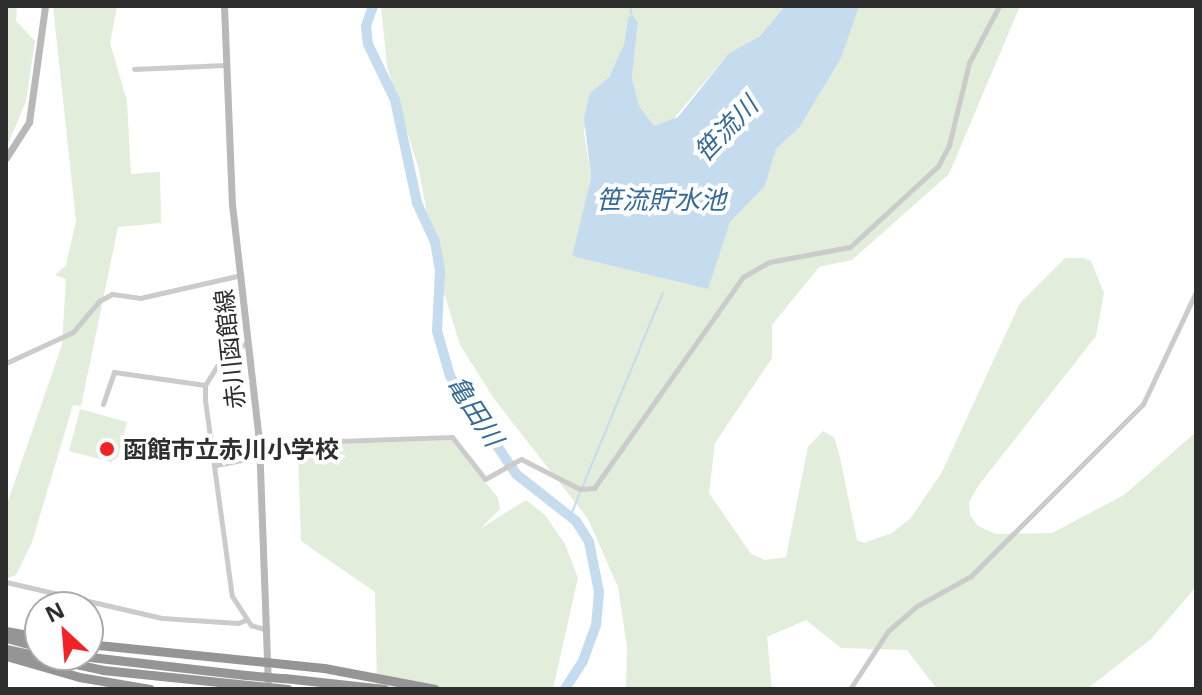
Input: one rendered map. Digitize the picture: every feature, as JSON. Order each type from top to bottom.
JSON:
[{"type":"highway","points":[[104,646],[355,673],[435,689]]},
{"type":"highway","points":[[6,649],[103,670],[247,680],[284,678],[384,689]]},
{"type":"highway","points":[[6,656],[79,677],[150,689]]},
{"type":"highway","points":[[104,659],[289,689]]},
{"type":"main road","points":[[6,158],[29,122],[45,6]]},
{"type":"main road","name":"赤川函館線","points":[[224,6],[225,65],[241,275],[260,457],[268,689]]},
{"type":"street","points":[[216,465],[339,441],[452,437],[485,479],[502,471],[513,461],[525,460],[583,489],[613,466],[743,277],[778,259],[850,247],[938,166],[949,145],[969,63],[999,6]]},
{"type":"street","points":[[134,69],[225,65]]},
{"type":"street","points":[[6,363],[73,332],[112,294],[140,298],[241,275]]},
{"type":"street","points":[[850,689],[888,631],[917,606],[971,576],[1143,404],[1196,292]]},
{"type":"street","points":[[246,620],[230,587],[205,385],[234,348],[249,340]]},
{"type":"street","points":[[103,404],[114,372],[205,385]]},
{"type":"street","points":[[6,582],[162,618],[246,620],[267,630]]},
{"type":"green space","points":[[6,6],[17,6],[16,21],[35,41],[26,101],[6,149]]},
{"type":"green space","points":[[53,6],[117,6],[110,43],[127,101],[131,174],[160,172],[161,223],[118,227],[81,406],[73,405],[32,542],[16,575],[6,579],[6,507],[62,345],[66,279],[55,275],[66,265],[76,221]]},
{"type":"green space","points":[[381,6],[785,6],[760,36],[729,53],[670,123],[654,126],[639,106],[632,78],[638,22],[627,23],[624,44],[609,77],[590,93],[584,133],[591,178],[573,256],[707,288],[730,222],[765,186],[776,149],[799,128],[859,6],[1020,6],[949,174],[852,260],[819,267],[772,325],[772,358],[715,443],[709,493],[751,554],[765,560],[786,557],[808,447],[823,431],[834,437],[839,453],[857,540],[864,543],[892,533],[911,518],[942,472],[1020,303],[1065,258],[1084,258],[1091,261],[1104,293],[1096,336],[978,486],[969,502],[970,515],[978,526],[996,534],[1052,533],[1124,495],[1196,432],[1196,587],[1151,639],[1087,689],[937,689],[907,650],[841,648],[806,620],[767,637],[772,689],[626,689],[627,646],[618,587],[588,519],[495,400],[460,345],[438,273],[419,170],[387,66]]},
{"type":"green space","points":[[80,409],[127,422],[118,457],[111,462],[69,451]]},
{"type":"green space","points":[[451,440],[498,498],[500,509],[480,529],[526,500],[545,515],[565,544],[578,578],[553,689],[377,689],[375,592],[301,541],[298,452],[338,444]]},
{"type":"water","name":"笹流貯水池","points":[[785,6],[859,6],[841,58],[799,128],[776,149],[765,186],[730,222],[708,289],[572,256],[591,178],[584,118],[590,93],[609,77],[624,44],[628,18],[632,15],[638,22],[632,78],[639,106],[654,126],[678,117],[729,53],[760,36]]},
{"type":"waterway","name":"亀田川","points":[[373,6],[366,26],[368,44],[395,100],[417,203],[435,242],[440,271],[437,331],[450,376],[516,474],[576,521],[589,542],[599,592],[596,625],[583,661],[565,689]]},
{"type":"waterway","points":[[630,6],[632,17]]},
{"type":"waterway","name":"笹流川","points":[[570,517],[663,292]]},
{"type":"place","name":"函館市立赤川小学校","points":[[107,449]]}]
